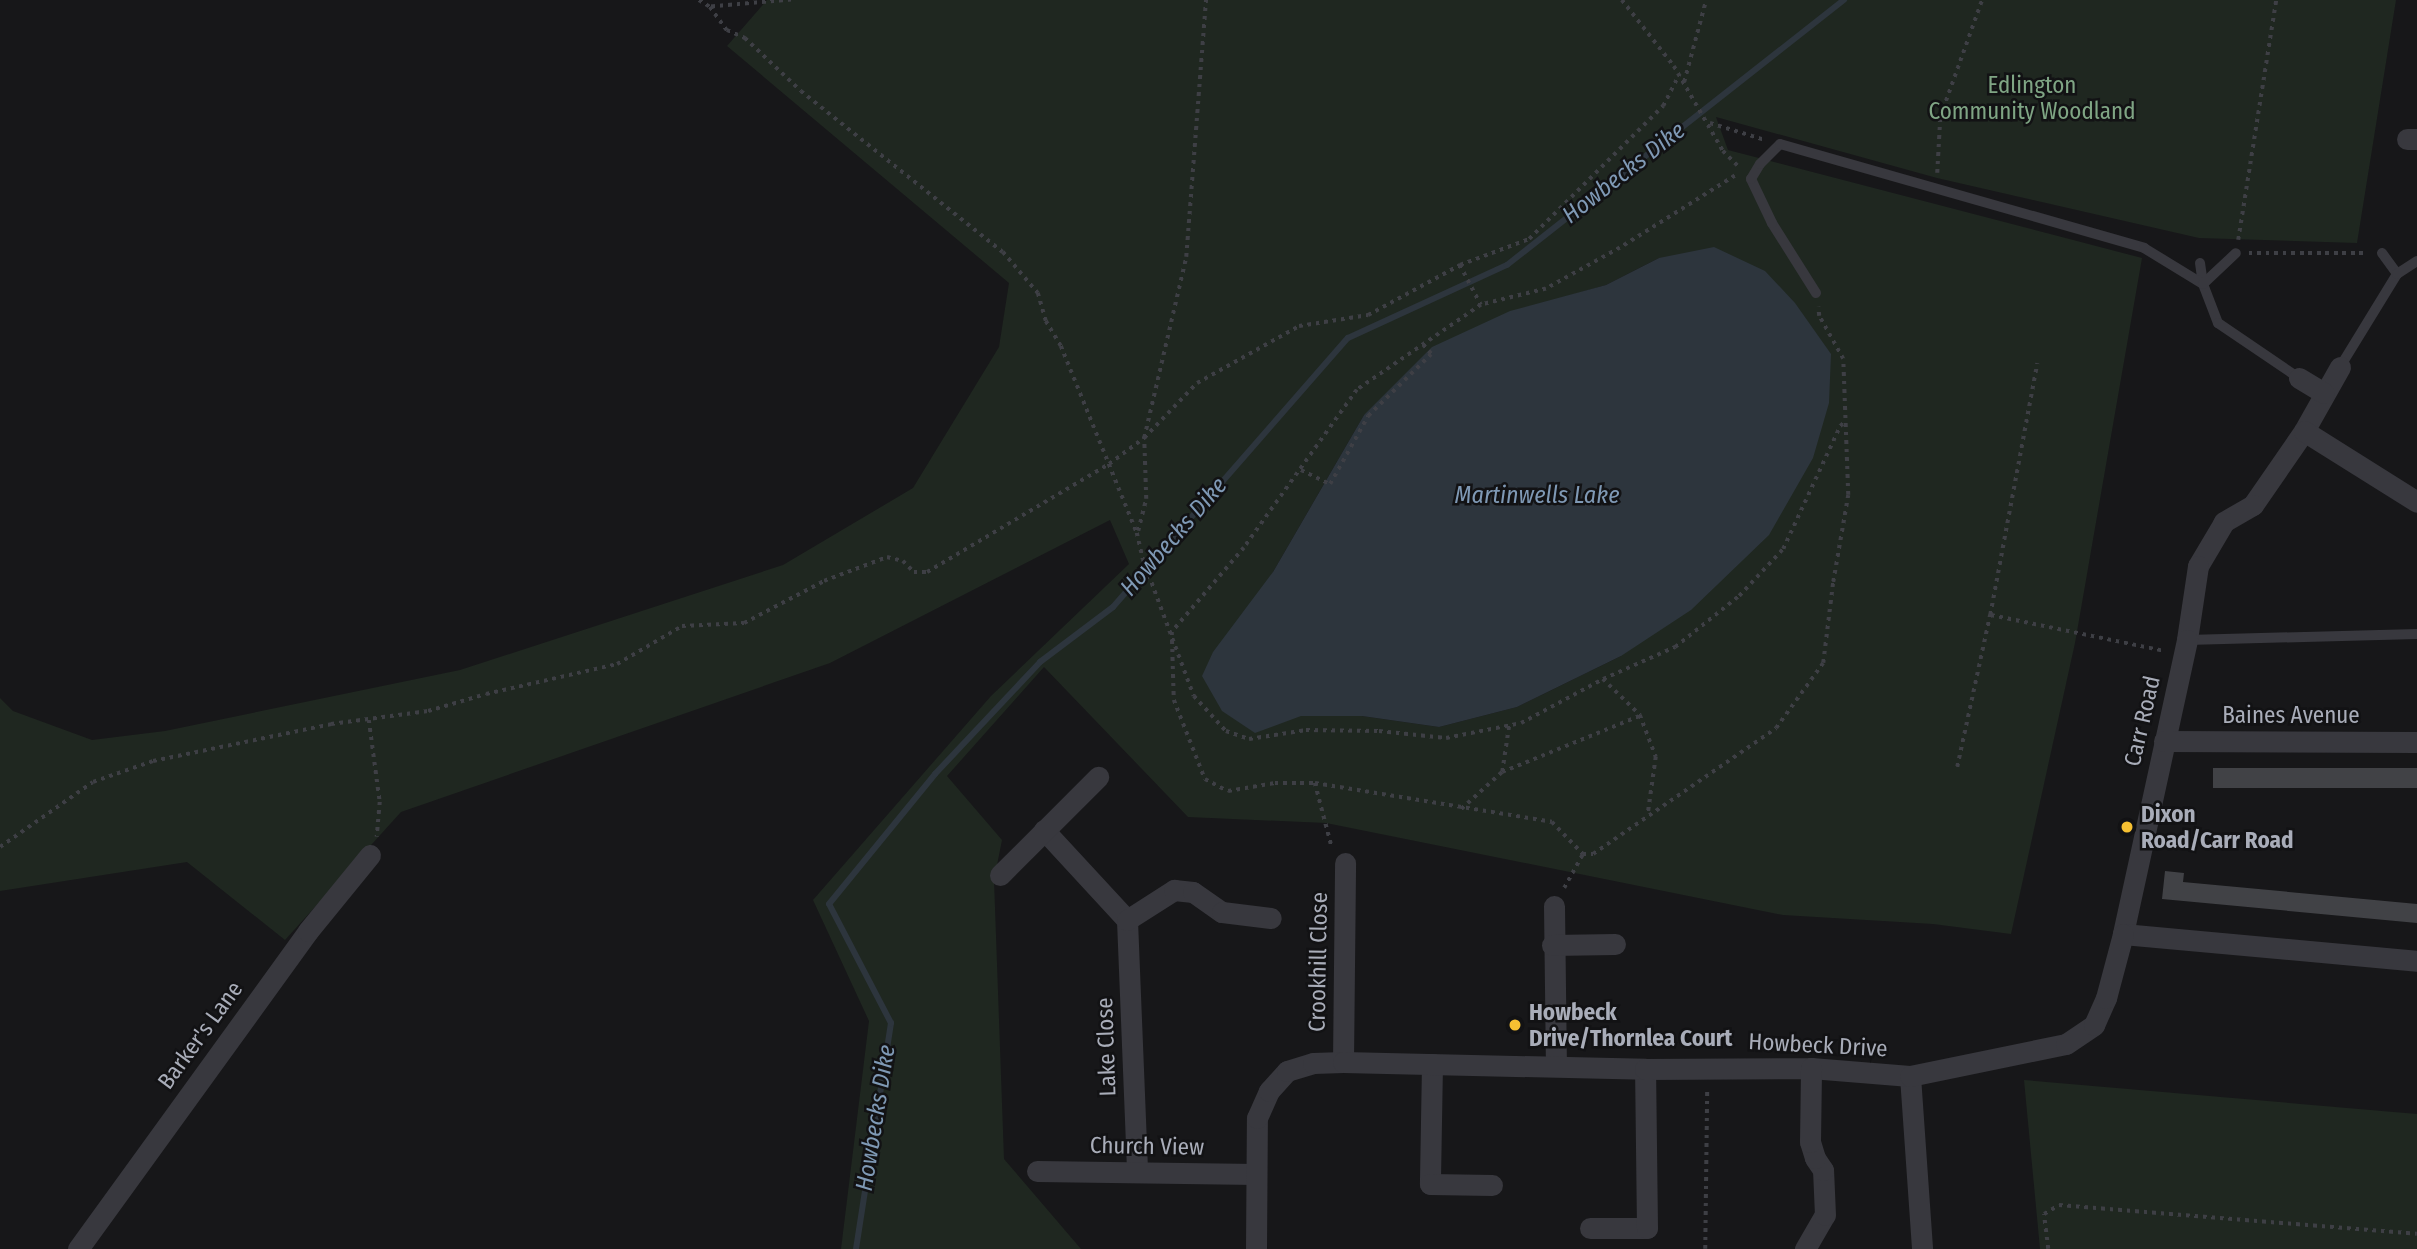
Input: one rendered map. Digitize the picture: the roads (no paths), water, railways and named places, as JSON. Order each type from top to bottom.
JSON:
[{"type":"street","name":"Carr Road","points":[[2123,934],[2186,647],[2198,566],[2224,522],[2253,505],[2304,431],[2340,367]]},
{"type":"street","points":[[2299,379],[2324,393]]},
{"type":"street","points":[[2304,431],[2417,502]]},
{"type":"street","name":"Baines Avenue","points":[[2164,741],[2417,742]]},
{"type":"street","points":[[1000,875],[1098,777]]},
{"type":"street","points":[[1044,830],[1127,920],[1174,890],[1193,892],[1222,912],[1271,918]]},
{"type":"street","name":"Barker's Lane","points":[[78,1249],[308,931],[370,855]]},
{"type":"street","name":"Crookhill Close","points":[[1343,1062],[1345,863]]},
{"type":"street","points":[[1554,905],[1552,945],[1556,1066]]},
{"type":"street","name":"Lake Close","points":[[1127,920],[1138,1171]]},
{"type":"street","points":[[2123,934],[2417,961]]},
{"type":"street","name":"Howbeck Drive","points":[[1256,1249],[1257,1118],[1269,1091],[1287,1071],[1313,1063],[1343,1062],[1645,1069],[1811,1068],[1910,1076],[2066,1044],[2094,1025],[2106,998],[2123,934]]},
{"type":"street","points":[[1552,945],[1615,944]]},
{"type":"street","points":[[1432,1065],[1430,1184],[1492,1185]]},
{"type":"street","points":[[1805,1249],[1825,1215],[1824,1170],[1815,1158],[1810,1142],[1811,1068]]},
{"type":"street","points":[[1590,1228],[1647,1228],[1645,1069]]},
{"type":"street","points":[[1910,1076],[1922,1249]]},
{"type":"street","name":"Church View","points":[[1037,1171],[1256,1174]]},
{"type":"lane","points":[[1816,293],[1772,223],[1751,179],[1760,164],[1780,144],[2144,248],[2203,284]]},
{"type":"lane","points":[[2203,284],[2236,253]]},
{"type":"lane","points":[[2382,253],[2397,274]]},
{"type":"lane","points":[[2340,367],[2397,274],[2417,261]]},
{"type":"lane","points":[[2200,264],[2203,284],[2218,323],[2299,379]]},
{"type":"lane","points":[[2186,647],[2417,634]]},
{"type":"water","name":"Martinwells Lake","points":[[1714,247],[1765,271],[1795,303],[1831,354],[1829,403],[1813,458],[1769,535],[1691,610],[1621,656],[1517,707],[1439,727],[1362,716],[1301,716],[1255,733],[1222,711],[1202,676],[1213,652],[1273,572],[1364,415],[1432,347],[1510,311],[1606,285],[1659,258]]},
{"type":"waterway","name":"Howbecks Dike","points":[[856,1249],[891,1023],[829,904],[935,774],[1040,662],[1113,607],[1348,338],[1507,265],[1844,0]]},
{"type":"place","name":"Dixon Road/Carr Road","points":[[2127,827]]},
{"type":"place","name":"Howbeck Drive/Thornlea Court","points":[[1515,1025]]},
{"type":"park label","name":"Edlington Community Woodland","points":[[2032,98]]}]
